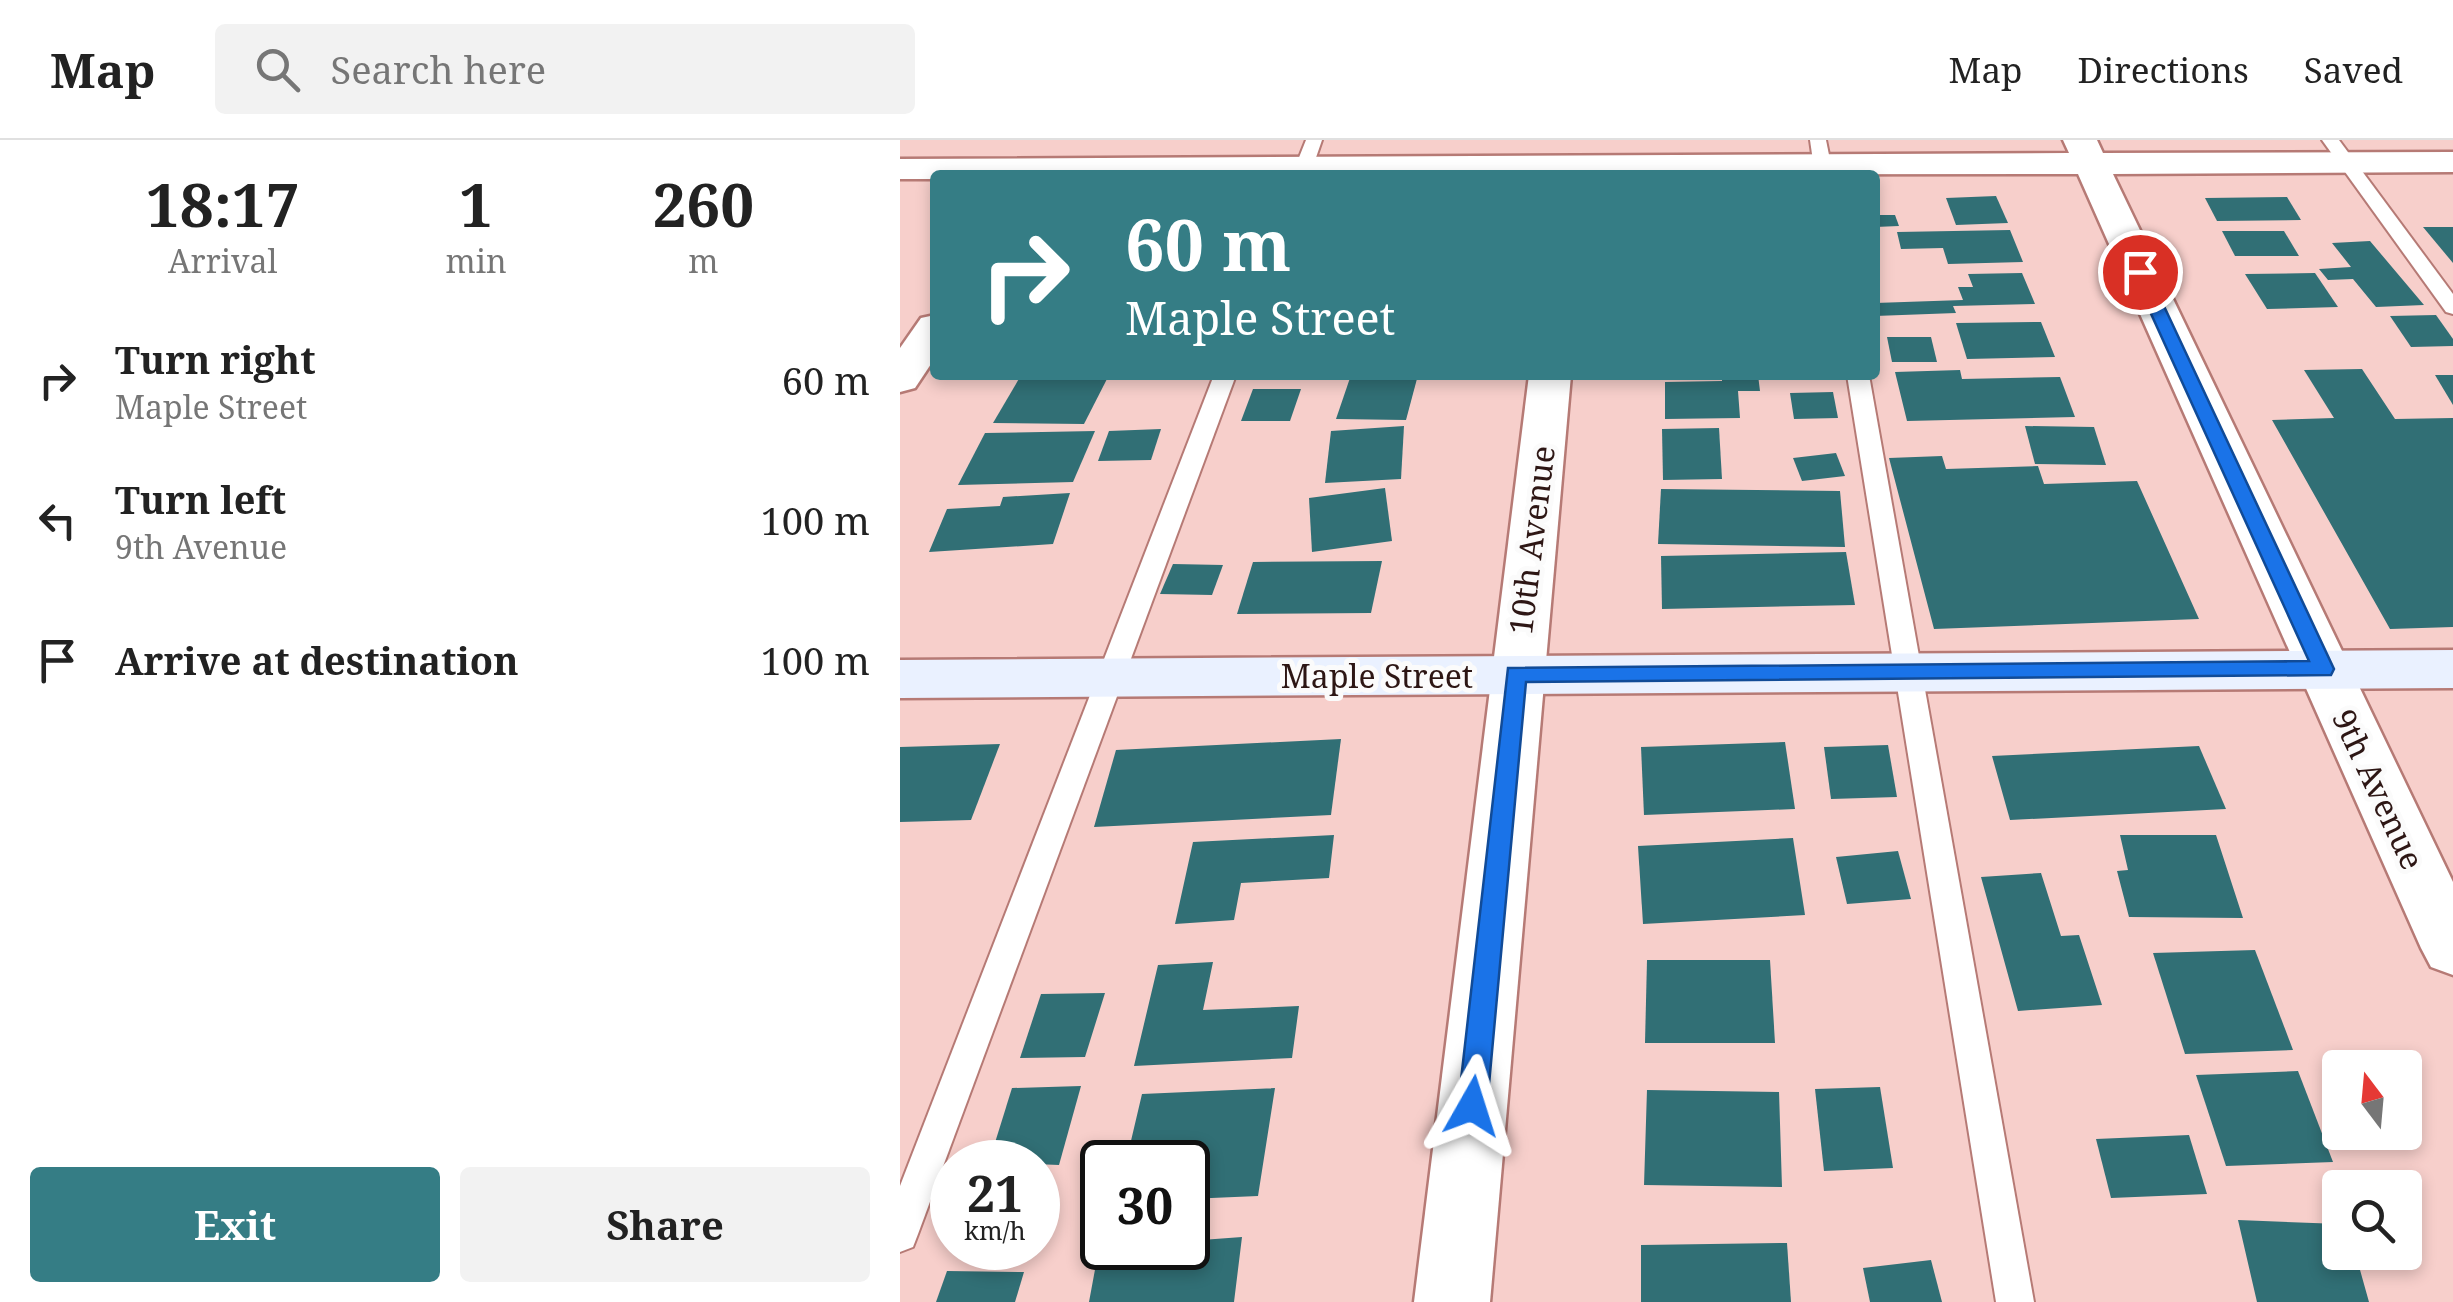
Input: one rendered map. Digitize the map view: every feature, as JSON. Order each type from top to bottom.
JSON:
[{"type":"street","points":[[900,169],[1046,161],[1821,160],[2085,152],[2339,151],[2453,162]]},
{"type":"street","name":"9th Avenue","points":[[2085,152],[2453,948]]},
{"type":"street","points":[[900,379],[930,334]]},
{"type":"street","name":"10th Avenue","points":[[1452,1302],[1549,380]]},
{"type":"street","name":"Maple Street","points":[[900,679],[2453,670]]},
{"type":"lane","points":[[2339,151],[2453,308]]},
{"type":"lane","points":[[900,1234],[1224,380]]},
{"type":"lane","points":[[1859,380],[2015,1302]]},
{"type":"building","points":[[1996,196],[2008,223],[1956,225],[1946,198]]},
{"type":"building","points":[[2287,197],[2301,220],[2217,221],[2205,198]]},
{"type":"building","points":[[1880,215],[1895,215],[1899,226],[1880,227]]},
{"type":"building","points":[[2423,227],[2453,227],[2453,263]]},
{"type":"building","points":[[2010,230],[2023,262],[1948,264],[1943,248],[1901,249],[1897,232]]},
{"type":"building","points":[[2222,231],[2284,231],[2299,256],[2235,256]]},
{"type":"building","points":[[2370,241],[2424,305],[2376,307],[2353,279],[2328,280],[2319,269],[2351,267],[2332,243]]},
{"type":"building","points":[[2022,273],[2035,304],[1953,306],[1956,313],[1880,316],[1880,303],[1963,300],[1958,287],[1973,287],[1968,274]]},
{"type":"building","points":[[2315,273],[2338,307],[2267,309],[2245,274]]},
{"type":"building","points":[[2436,315],[2453,339],[2453,346],[2411,347],[2390,316]]},
{"type":"building","points":[[2041,322],[2055,357],[1967,359],[1956,323]]},
{"type":"building","points":[[1887,337],[1931,337],[1937,362],[1892,362]]},
{"type":"building","points":[[2362,369],[2395,419],[2453,418],[2453,627],[2390,629],[2272,420],[2334,418],[2304,370]]},
{"type":"building","points":[[1960,370],[1962,379],[2060,377],[2075,417],[1907,421],[1895,372]]},
{"type":"building","points":[[2435,375],[2453,375],[2453,405]]},
{"type":"building","points":[[1018,380],[1106,380],[1084,424],[993,423]]},
{"type":"building","points":[[1349,380],[1417,380],[1406,420],[1336,419]]},
{"type":"building","points":[[1759,380],[1760,391],[1738,391],[1740,418],[1665,419],[1665,382]]},
{"type":"building","points":[[1253,389],[1301,389],[1290,421],[1241,421]]},
{"type":"building","points":[[1833,392],[1838,418],[1794,419],[1790,393]]},
{"type":"building","points":[[1404,426],[1401,479],[1325,483],[1331,431]]},
{"type":"building","points":[[2025,426],[2094,427],[2106,465],[2035,464]]},
{"type":"building","points":[[1719,428],[1722,479],[1663,480],[1662,429]]},
{"type":"building","points":[[1161,429],[1151,460],[1098,461],[1109,431]]},
{"type":"building","points":[[1095,431],[1073,482],[958,485],[985,433]]},
{"type":"building","points":[[1836,453],[1845,476],[1802,481],[1793,458]]},
{"type":"building","points":[[1942,456],[1946,469],[2038,466],[2044,484],[2137,481],[2199,619],[1934,629],[1889,458]]},
{"type":"building","points":[[1385,488],[1392,541],[1312,552],[1309,498]]},
{"type":"building","points":[[1661,489],[1840,491],[1845,547],[1658,544]]},
{"type":"building","points":[[1070,493],[1053,544],[929,552],[947,509],[1000,506],[1003,497]]},
{"type":"building","points":[[1846,552],[1855,605],[1662,609],[1661,556]]},
{"type":"building","points":[[1382,561],[1371,613],[1237,614],[1253,562]]},
{"type":"building","points":[[1173,564],[1223,565],[1212,595],[1160,594]]},
{"type":"building","points":[[1341,739],[1331,815],[1094,827],[1116,750]]},
{"type":"building","points":[[1785,742],[1795,809],[1644,815],[1641,747]]},
{"type":"building","points":[[1000,744],[971,820],[900,822],[900,747]]},
{"type":"building","points":[[1888,745],[1897,797],[1831,799],[1824,747]]},
{"type":"building","points":[[2199,746],[2226,809],[2010,820],[1992,756]]},
{"type":"building","points":[[1334,835],[1329,878],[1241,883],[1234,920],[1175,924],[1193,842]]},
{"type":"building","points":[[2120,835],[2216,835],[2243,918],[2129,917],[2117,871],[2128,870]]},
{"type":"building","points":[[1793,838],[1805,915],[1643,924],[1638,846]]},
{"type":"building","points":[[1898,851],[1911,899],[1847,904],[1836,857]]},
{"type":"building","points":[[2041,873],[2061,936],[2079,935],[2102,1005],[2018,1011],[1981,877]]},
{"type":"building","points":[[2255,950],[2293,1050],[2185,1054],[2153,953]]},
{"type":"building","points":[[1647,960],[1770,960],[1775,1043],[1645,1043]]},
{"type":"building","points":[[1213,962],[1203,1010],[1299,1006],[1292,1058],[1134,1066],[1158,965]]},
{"type":"building","points":[[1105,993],[1085,1057],[1020,1058],[1041,994]]},
{"type":"building","points":[[2298,1071],[2322,1133],[2322,1150],[2328,1150],[2333,1162],[2226,1166],[2196,1075]]},
{"type":"building","points":[[1081,1086],[1060,1161],[1060,1140],[996,1140],[1012,1088]]},
{"type":"building","points":[[1880,1087],[1893,1168],[1824,1171],[1815,1089]]},
{"type":"building","points":[[1275,1088],[1258,1196],[1210,1198],[1210,1140],[1131,1140],[1142,1094]]},
{"type":"building","points":[[1647,1090],[1779,1092],[1782,1187],[1644,1185]]},
{"type":"building","points":[[2189,1135],[2207,1194],[2111,1198],[2096,1139]]},
{"type":"building","points":[[2238,1220],[2322,1223],[2322,1270],[2360,1270],[2369,1302],[2257,1302]]},
{"type":"building","points":[[1242,1237],[1234,1302],[1089,1302],[1095,1270],[1210,1270],[1210,1239]]},
{"type":"building","points":[[1787,1243],[1791,1302],[1641,1302],[1641,1245]]},
{"type":"building","points":[[1931,1260],[1942,1302],[1870,1302],[1863,1268]]},
{"type":"building","points":[[947,1271],[1024,1272],[1015,1302],[936,1302]]},
{"type":"route","points":[[1472,1106],[1516,674],[2323,669],[2140,272]]}]
